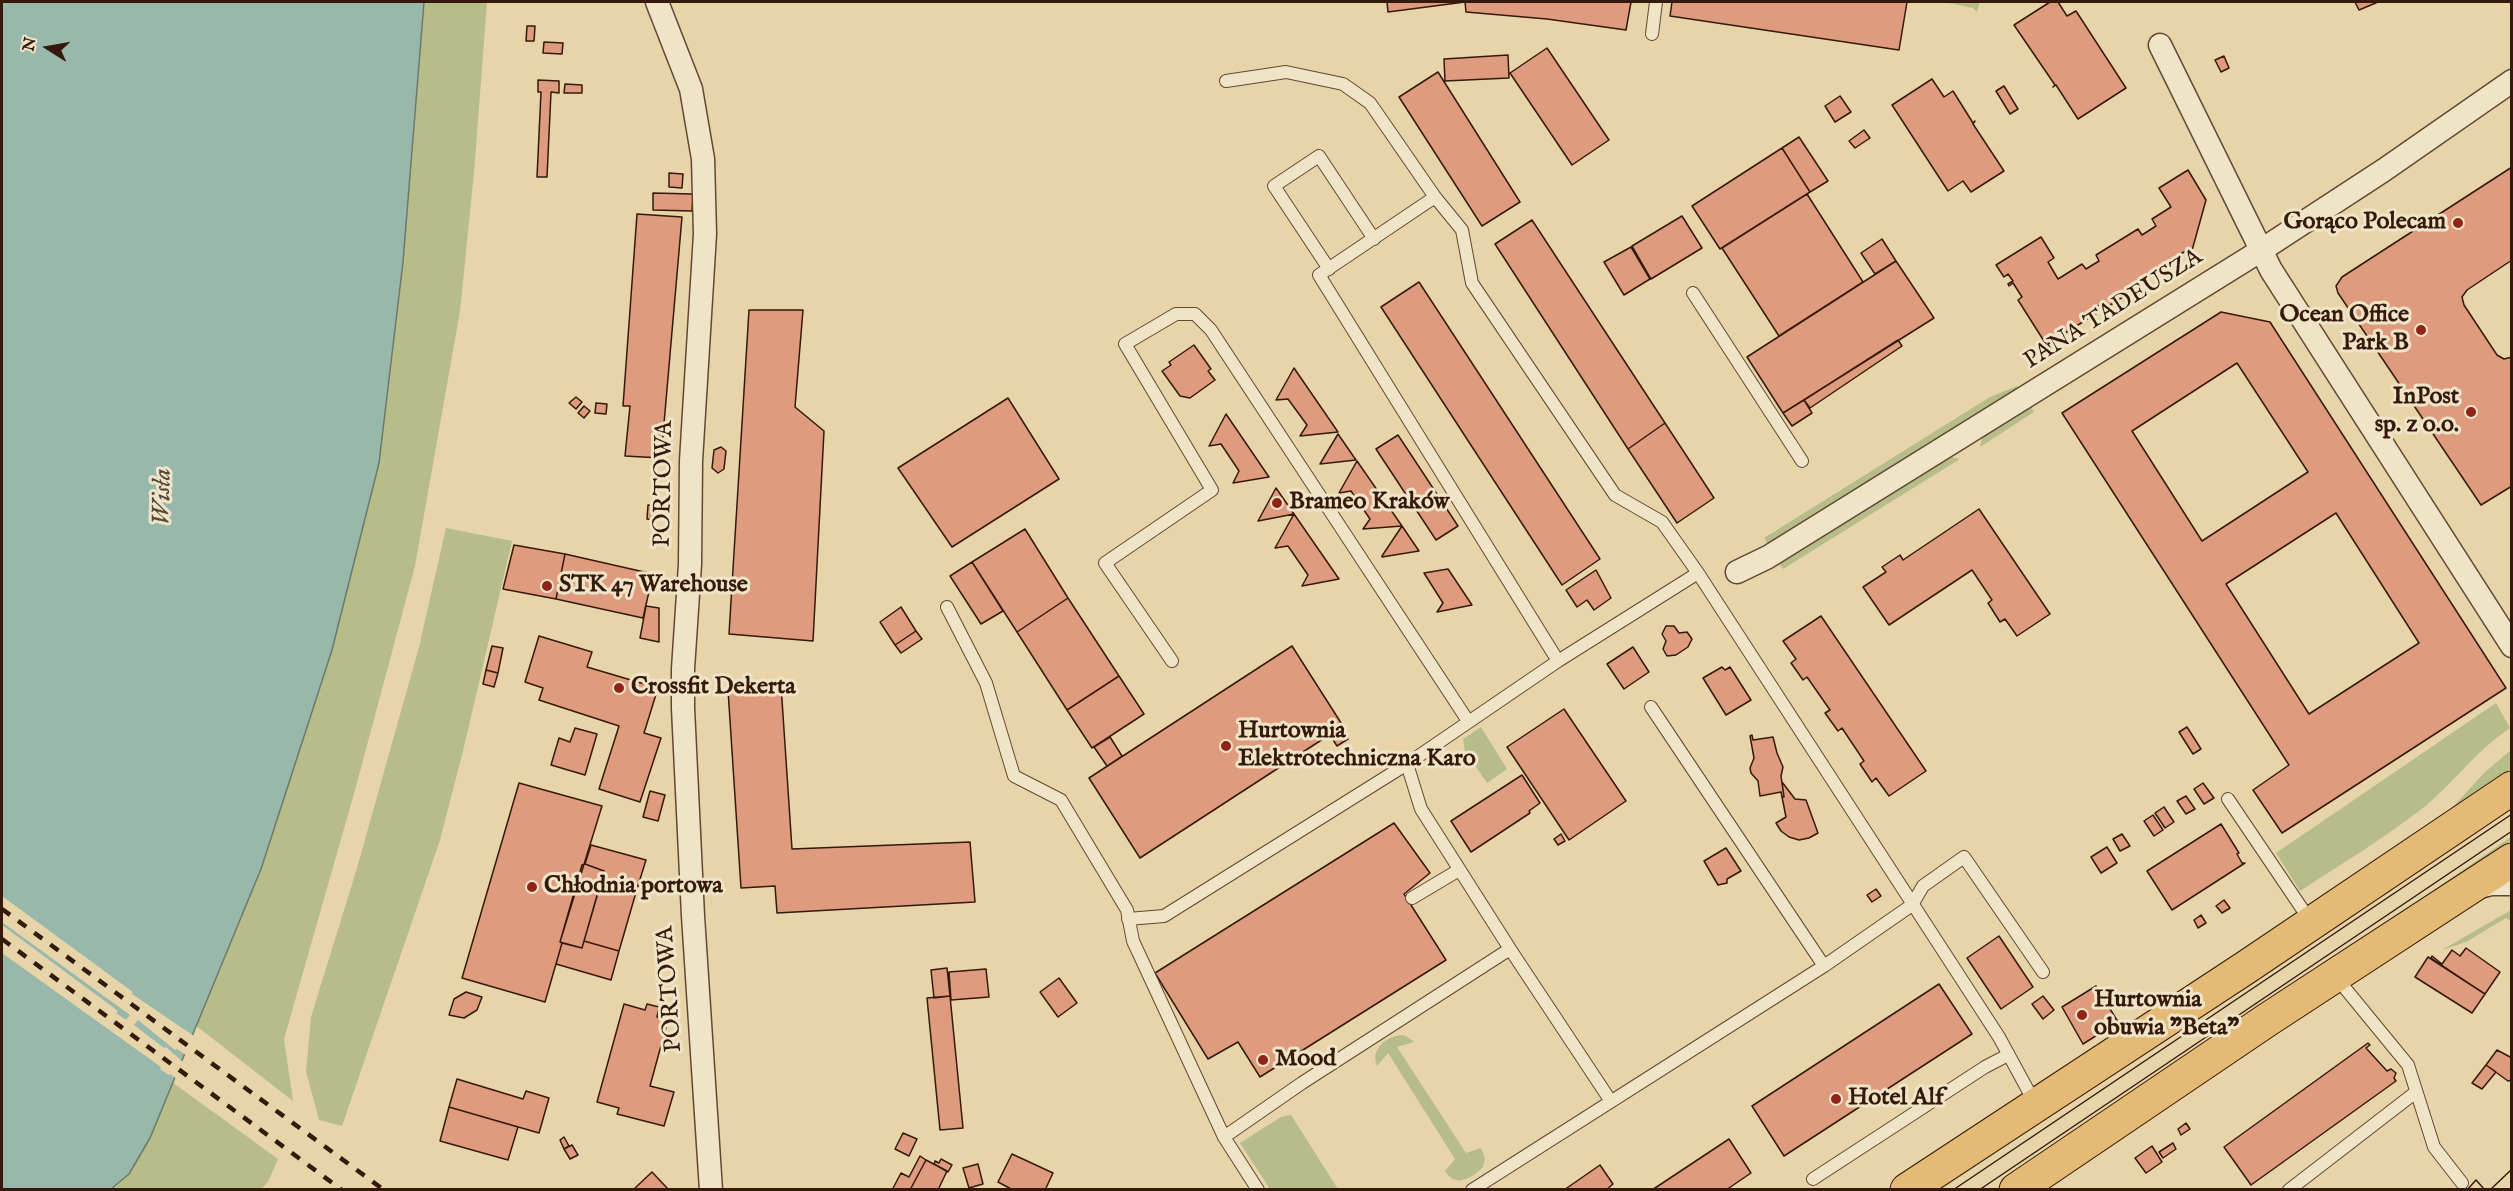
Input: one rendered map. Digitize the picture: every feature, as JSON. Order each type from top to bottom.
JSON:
[{"type":"main road","points":[[1907,1190],[2037,1106],[2511,788]]},
{"type":"main road","points":[[2020,1189],[2335,975],[2511,860]]},
{"type":"street","name":"PORTOWA","points":[[657,2],[691,89],[703,159],[705,234],[691,461],[690,564],[683,708],[693,916],[711,1190]]},
{"type":"street","points":[[2160,45],[2260,251],[2511,646]]},
{"type":"street","name":"PANA TADEUSZA","points":[[1737,572],[1779,551],[2260,251],[2376,176],[2511,81]]},
{"type":"street","points":[[2465,891],[2491,884],[2511,884]]},
{"type":"lane","points":[[1652,34],[1656,2]]},
{"type":"lane","points":[[1226,81],[1286,72],[1343,84],[1370,103],[1435,197],[1462,230],[1472,283],[1615,495],[1662,522],[1698,573],[1999,1037],[2037,1106]]},
{"type":"lane","points":[[1329,269],[1274,186],[1319,156],[1374,239]]},
{"type":"lane","points":[[1435,197],[1319,276],[1558,661]]},
{"type":"lane","points":[[1694,293],[1802,461]]},
{"type":"lane","points":[[1172,661],[1105,563],[1212,490],[1125,344],[1176,314],[1195,314],[1217,340],[1468,721]]},
{"type":"lane","points":[[1128,919],[1164,916],[1407,764],[1558,661],[1698,573]]},
{"type":"lane","points":[[947,607],[986,683],[1014,776],[1061,800],[1127,910],[1133,941],[1224,1137],[1258,1190]]},
{"type":"lane","points":[[1651,707],[1824,966]]},
{"type":"lane","points":[[1407,764],[1421,809],[1610,1100]]},
{"type":"lane","points":[[2228,800],[2311,923]]},
{"type":"lane","points":[[1473,1190],[1610,1100],[1824,966],[1912,905],[1923,886],[1965,857],[2043,972]]},
{"type":"lane","points":[[1412,898],[1459,870]]},
{"type":"lane","points":[[1224,1137],[1302,1083],[1510,949]]},
{"type":"lane","points":[[2335,975],[2408,1065],[2434,1147],[2462,1182]]},
{"type":"lane","points":[[1813,1179],[2008,1055]]},
{"type":"lane","points":[[2289,1190],[2416,1092]]},
{"type":"green space","points":[[424,2],[487,2],[474,173],[460,311],[415,566],[355,790],[284,1039],[293,1101],[195,1025],[261,869],[332,650],[403,262]]},
{"type":"green space","points":[[1944,2],[1980,2],[1977,12],[1973,8]]},
{"type":"green space","points":[[2017,386],[2020,389],[1769,546],[1764,538],[1990,397]]},
{"type":"green space","points":[[2030,405],[2034,412],[1980,447],[1982,437]]},
{"type":"green space","points":[[1950,457],[1960,459],[1783,569],[1778,562]]},
{"type":"green space","points":[[446,528],[512,541],[440,840],[342,1126],[319,1120],[306,1071],[311,1017],[357,868],[419,647]]},
{"type":"green space","points":[[2496,703],[2510,728],[2486,747],[2419,811],[2300,891],[2276,853]]},
{"type":"green space","points":[[1481,727],[1507,769],[1487,783],[1465,751],[1463,739]]},
{"type":"green space","points":[[2511,750],[2511,768],[2451,809],[2485,772]]},
{"type":"green space","points":[[2511,837],[2511,840],[2373,933],[2373,932]]},
{"type":"green space","points":[[2361,909],[1942,1189],[1932,1190]]},
{"type":"green space","points":[[2511,910],[2511,921],[2506,918],[2466,942],[2442,950]]},
{"type":"green space","points":[[1401,1035],[1414,1042],[1397,1047],[1466,1153],[1481,1148],[1485,1158],[1483,1167],[1468,1178],[1453,1179],[1445,1171],[1455,1159],[1388,1053],[1377,1066],[1376,1054],[1381,1045],[1390,1038]]},
{"type":"green space","points":[[172,1082],[278,1159],[268,1182],[261,1189],[111,1190],[129,1174],[149,1138]]},
{"type":"green space","points":[[1291,1115],[1338,1189],[1270,1189],[1240,1143],[1281,1117]]},
{"type":"water","name":"Wisła","points":[[2,2],[424,2],[403,262],[379,463],[332,650],[261,869],[150,1138],[129,1174],[111,1189],[2,1190]]},
{"type":"pier","points":[[2,896],[133,992],[132,994],[194,1036],[186,1055],[175,1050],[138,1020],[134,1025],[183,1062],[177,1079],[160,1069],[161,1067],[2,953],[2,925],[118,1011],[116,1013],[126,1020],[130,1015],[2,922]]},
{"type":"building","points":[[1387,2],[1465,2],[1388,12]]},
{"type":"building","points":[[1465,2],[1631,2],[1626,30],[1547,19],[1466,12]]},
{"type":"building","points":[[1672,2],[1907,2],[1899,50],[1670,16]]},
{"type":"building","points":[[2050,2],[2058,2],[2067,16],[2076,11],[2126,88],[2078,119],[2056,85],[2053,87],[2055,85],[2014,25]]},
{"type":"building","points":[[2355,2],[2378,2],[2359,10]]},
{"type":"building","points":[[527,26],[535,26],[534,41],[526,41]]},
{"type":"building","points":[[544,42],[563,43],[562,54],[543,53]]},
{"type":"building","points":[[1547,48],[1609,140],[1572,165],[1510,73]]},
{"type":"building","points":[[1508,55],[1509,78],[1445,81],[1444,59]]},
{"type":"building","points":[[2224,56],[2229,68],[2221,72],[2215,60]]},
{"type":"building","points":[[1438,72],[1520,202],[1482,226],[1399,97]]},
{"type":"building","points":[[1932,79],[1944,97],[1953,91],[1973,123],[1975,121],[1973,124],[2004,171],[1971,192],[1963,181],[1948,191],[1892,105]]},
{"type":"building","points":[[538,80],[559,81],[559,93],[551,92],[547,177],[537,177],[541,92],[538,92]]},
{"type":"building","points":[[565,84],[582,85],[582,93],[564,93]]},
{"type":"building","points":[[2004,86],[2018,109],[2010,114],[1996,91]]},
{"type":"building","points":[[1840,96],[1851,112],[1835,122],[1825,106]]},
{"type":"building","points":[[1864,130],[1870,138],[1855,148],[1849,141]]},
{"type":"building","points":[[1799,137],[1828,181],[1810,192],[1782,148]]},
{"type":"building","points":[[1782,148],[1810,192],[1720,249],[1692,206]]},
{"type":"building","name":"Ocean Office Park B","points":[[2512,167],[2512,260],[2467,290],[2462,297],[2464,305],[2497,355],[2504,359],[2512,357],[2512,486],[2481,505],[2338,293],[2336,286],[2342,277]]},
{"type":"building","points":[[2188,170],[2206,200],[2191,254],[2188,255],[2189,249],[2179,255],[2182,260],[2160,274],[2158,270],[2142,279],[2145,283],[2142,285],[2139,281],[2124,291],[2126,295],[2104,309],[2101,304],[2098,306],[2095,309],[2097,313],[2048,344],[2049,349],[2018,300],[2022,297],[2013,283],[2009,286],[2008,284],[2013,281],[2008,274],[2004,277],[1996,265],[2041,237],[2054,258],[2048,262],[2058,279],[2082,264],[2086,269],[2099,261],[2096,255],[2138,229],[2142,235],[2156,226],[2152,219],[2171,207],[2159,188]]},
{"type":"building","points":[[669,173],[683,174],[682,188],[669,187]]},
{"type":"building","points":[[653,193],[693,194],[692,211],[653,210]]},
{"type":"building","points":[[1807,194],[1863,282],[1779,336],[1722,248]]},
{"type":"building","points":[[637,214],[682,217],[661,458],[625,456],[630,406],[623,406]]},
{"type":"building","points":[[1682,216],[1702,248],[1651,279],[1632,246]]},
{"type":"building","points":[[1532,220],[1665,423],[1628,449],[1495,244]]},
{"type":"building","points":[[1882,239],[1896,261],[1875,274],[1861,253]]},
{"type":"building","points":[[1631,247],[1650,279],[1624,295],[1604,262]]},
{"type":"building","points":[[1896,261],[1934,318],[1783,413],[1747,357]]},
{"type":"building","points":[[1419,282],[1600,559],[1562,585],[1381,307]]},
{"type":"building","points":[[749,310],[803,310],[795,407],[824,431],[813,641],[729,634]]},
{"type":"building","points":[[2221,312],[2270,322],[2506,688],[2282,833],[2253,790],[2289,765],[2062,413]],"holes":[[[2237,363],[2308,472],[2202,541],[2132,431]],[[2336,513],[2419,643],[2309,714],[2226,584]]]},
{"type":"building","points":[[1898,340],[1902,346],[1810,408],[1804,400]]},
{"type":"building","points":[[1194,345],[1211,369],[1208,371],[1215,380],[1190,398],[1180,396],[1162,371],[1171,365],[1169,362]]},
{"type":"building","points":[[1294,368],[1338,432],[1300,436],[1307,425],[1288,399],[1276,400]]},
{"type":"building","points":[[576,397],[582,402],[576,409],[569,403]]},
{"type":"building","points":[[1008,398],[1059,479],[952,547],[898,468]]},
{"type":"building","points":[[1804,400],[1812,413],[1792,426],[1783,413]]},
{"type":"building","points":[[596,403],[607,404],[606,414],[595,413]]},
{"type":"building","points":[[584,406],[590,411],[584,418],[578,413]]},
{"type":"building","points":[[1226,414],[1269,477],[1233,483],[1239,471],[1221,444],[1209,446]]},
{"type":"building","points":[[1665,423],[1714,498],[1677,523],[1628,449]]},
{"type":"building","points":[[1338,434],[1356,460],[1320,464]]},
{"type":"building","points":[[1398,435],[1458,526],[1436,540],[1376,449]]},
{"type":"building","points":[[721,447],[726,451],[724,469],[718,473],[712,468],[714,450]]},
{"type":"building","points":[[1357,461],[1402,526],[1363,529],[1370,519],[1351,491],[1339,493]]},
{"type":"building","points":[[1276,488],[1294,514],[1258,521]]},
{"type":"building","points":[[648,505],[656,506],[655,520],[647,519]]},
{"type":"building","points":[[1979,509],[2050,614],[2017,636],[2005,619],[2000,622],[1988,603],[1992,600],[1972,570],[1889,625],[1863,587],[1886,572],[1882,567],[1900,555],[1903,560]]},
{"type":"building","points":[[1294,514],[1339,579],[1302,586],[1308,575],[1288,546],[1275,548]]},
{"type":"building","points":[[1402,526],[1419,551],[1382,557],[1382,556]]},
{"type":"building","points":[[1025,529],[1068,598],[1017,632],[972,562]]},
{"type":"building","points":[[514,545],[565,554],[556,599],[503,589]]},
{"type":"building","points":[[565,554],[653,574],[643,618],[556,599]]},
{"type":"building","points":[[972,562],[1003,611],[981,624],[950,576]]},
{"type":"building","points":[[1448,569],[1472,605],[1437,612],[1443,603],[1424,573]]},
{"type":"building","points":[[1596,570],[1611,598],[1594,610],[1587,600],[1577,607],[1566,590]]},
{"type":"building","points":[[1068,598],[1119,676],[1067,710],[1017,632]]},
{"type":"building","points":[[646,606],[659,608],[659,642],[640,638]]},
{"type":"building","points":[[901,607],[916,631],[895,645],[880,622]]},
{"type":"building","points":[[1821,616],[1926,771],[1889,796],[1876,778],[1872,782],[1860,764],[1864,761],[1842,728],[1838,731],[1825,713],[1830,710],[1807,677],[1803,680],[1791,663],[1796,659],[1783,641]]},
{"type":"building","points":[[1666,626],[1674,626],[1679,633],[1687,632],[1692,639],[1688,647],[1676,655],[1667,656],[1663,649],[1666,641],[1662,634]]},
{"type":"building","points":[[916,631],[922,639],[901,653],[895,645]]},
{"type":"building","points":[[539,636],[592,652],[587,667],[658,688],[644,733],[661,738],[640,802],[599,789],[619,726],[539,700],[543,688],[525,682]]},
{"type":"building","points":[[492,646],[503,648],[498,673],[486,670]]},
{"type":"building","name":"Hurtownia Elektrotechniczna Karo","points":[[1292,646],[1343,726],[1140,858],[1089,778]]},
{"type":"building","points":[[1633,647],[1649,672],[1624,689],[1607,664]]},
{"type":"building","points":[[1722,667],[1725,670],[1730,667],[1751,700],[1726,715],[1703,678]]},
{"type":"building","points":[[486,670],[498,673],[494,687],[483,684]]},
{"type":"building","points":[[1119,676],[1144,714],[1092,748],[1067,710]]},
{"type":"building","points":[[781,685],[792,849],[970,842],[975,902],[777,913],[775,886],[741,888],[728,690]]},
{"type":"building","points":[[1564,709],[1626,801],[1569,840],[1507,747]]},
{"type":"building","points":[[2187,727],[2201,749],[2193,754],[2179,732]]},
{"type":"building","points":[[575,728],[597,734],[585,775],[551,765],[559,738],[570,742]]},
{"type":"building","points":[[1341,728],[1348,739],[1337,746],[1330,735]]},
{"type":"building","points":[[1752,735],[1753,740],[1773,737],[1783,767],[1781,776],[1784,797],[1781,792],[1760,796],[1758,781],[1750,768],[1754,758],[1750,736]]},
{"type":"building","points":[[1110,737],[1122,756],[1107,766],[1094,747]]},
{"type":"building","points":[[1522,775],[1540,803],[1529,811],[1530,813],[1471,852],[1451,821]]},
{"type":"building","points":[[1782,782],[1795,799],[1806,800],[1818,833],[1799,840],[1781,831],[1776,823],[1786,817]]},
{"type":"building","name":"Chłodnia portowa","points":[[519,783],[602,806],[560,942],[562,943],[545,1002],[462,978]]},
{"type":"building","points":[[2203,783],[2214,798],[2204,804],[2194,789]]},
{"type":"building","points":[[650,791],[665,795],[658,821],[643,817]]},
{"type":"building","points":[[2186,796],[2195,809],[2186,814],[2177,801]]},
{"type":"building","points":[[2164,807],[2174,822],[2165,828],[2155,813]]},
{"type":"building","points":[[2153,815],[2163,830],[2154,836],[2144,821]]},
{"type":"building","points":[[1394,823],[1430,873],[1404,894],[1446,960],[1260,1077],[1238,1042],[1208,1059],[1155,973]]},
{"type":"building","points":[[2221,824],[2239,853],[2237,854],[2242,863],[2245,863],[2172,910],[2147,871]]},
{"type":"building","points":[[1561,834],[1565,841],[1558,845],[1554,839]]},
{"type":"building","points":[[2122,834],[2130,846],[2120,851],[2113,839]]},
{"type":"building","points":[[591,845],[646,860],[637,889],[602,879],[604,871],[585,864]]},
{"type":"building","points":[[2107,847],[2117,863],[2101,873],[2091,857]]},
{"type":"building","points":[[1726,848],[1741,871],[1727,879],[1727,883],[1718,885],[1704,861]]},
{"type":"building","points":[[582,865],[604,871],[582,948],[560,942]]},
{"type":"building","points":[[602,879],[637,889],[619,951],[584,941]]},
{"type":"building","points":[[1876,889],[1881,896],[1872,902],[1867,895]]},
{"type":"building","points":[[2224,900],[2230,908],[2222,913],[2216,906]]},
{"type":"building","points":[[2201,915],[2206,923],[2198,928],[2194,920]]},
{"type":"building","points":[[1999,936],[2033,987],[2001,1009],[1967,958]]},
{"type":"building","points":[[584,941],[619,951],[611,980],[556,964],[562,943],[582,948]]},
{"type":"building","points":[[2466,948],[2500,972],[2485,994],[2431,958],[2432,956],[2442,964],[2452,950],[2460,956]]},
{"type":"building","points":[[2428,957],[2485,994],[2472,1013],[2415,977]]},
{"type":"building","points":[[947,968],[950,996],[934,998],[931,970]]},
{"type":"building","points":[[986,969],[989,997],[951,1000],[949,972]]},
{"type":"building","points":[[1059,978],[1077,1003],[1058,1017],[1040,992]]},
{"type":"building","points":[[1939,984],[1972,1034],[1784,1156],[1752,1106]]},
{"type":"building","points":[[2096,986],[2118,1022],[2083,1044],[2062,1007]]},
{"type":"building","points":[[466,992],[482,997],[477,1010],[464,1018],[449,1015],[454,999]]},
{"type":"building","points":[[950,996],[963,1128],[940,1130],[927,998]]},
{"type":"building","points":[[2043,996],[2054,1010],[2043,1019],[2032,1004]]},
{"type":"building","points":[[624,1004],[645,1010],[647,1004],[659,1007],[657,1017],[668,1020],[650,1086],[674,1092],[664,1126],[617,1114],[619,1108],[597,1102]]},
{"type":"building","points":[[2368,1043],[2370,1045],[2366,1048],[2387,1071],[2391,1069],[2396,1073],[2394,1078],[2396,1081],[2251,1185],[2224,1147]]},
{"type":"building","points":[[2497,1050],[2512,1058],[2512,1080],[2508,1081],[2486,1065]]},
{"type":"building","points":[[2486,1065],[2496,1072],[2482,1089],[2472,1083]]},
{"type":"building","points":[[457,1079],[523,1099],[526,1091],[549,1098],[539,1133],[449,1107]]},
{"type":"building","points":[[449,1107],[518,1127],[508,1160],[440,1141]]},
{"type":"building","points":[[2186,1123],[2190,1129],[2181,1135],[2178,1129]]},
{"type":"building","points":[[903,1133],[917,1139],[909,1156],[895,1149]]},
{"type":"building","points":[[564,1137],[569,1146],[564,1149],[560,1140]]},
{"type":"building","points":[[1729,1139],[1751,1173],[1726,1190],[1652,1190]]},
{"type":"building","points":[[2173,1143],[2176,1149],[2163,1158],[2159,1152]]},
{"type":"building","points":[[572,1145],[578,1155],[570,1159],[564,1149]]},
{"type":"building","points":[[2152,1146],[2162,1162],[2146,1173],[2135,1158]]},
{"type":"building","points":[[1012,1154],[1053,1173],[1046,1188],[1048,1190],[1013,1190],[998,1182]]},
{"type":"building","points":[[920,1156],[926,1160],[910,1190],[892,1190],[901,1173],[909,1177]]},
{"type":"building","points":[[941,1159],[952,1165],[948,1172],[934,1164],[935,1161],[939,1163]]},
{"type":"building","points":[[926,1160],[947,1171],[938,1190],[910,1190]]},
{"type":"building","points":[[978,1164],[983,1184],[969,1188],[963,1168]]},
{"type":"building","points":[[1600,1165],[1613,1184],[1606,1190],[1564,1190]]},
{"type":"building","points":[[2512,1169],[2512,1190],[2490,1190]]},
{"type":"building","points":[[2512,1169],[2512,1190],[2490,1190]]},
{"type":"building","points":[[652,1172],[668,1189],[636,1190],[635,1188]]},
{"type":"building","points":[[2476,1180],[2485,1190],[2467,1190]]},
{"type":"building","points":[[2476,1180],[2485,1190],[2467,1190]]},
{"type":"tram line","points":[[1953,1190],[2512,814]]},
{"type":"tram line","points":[[1979,1190],[2512,831]]},
{"type":"railway","points":[[2,909],[384,1190]]},
{"type":"railway","points":[[2,939],[342,1190]]},
{"type":"place","name":"Gorąco Polecam","points":[[2458,223]]},
{"type":"place","name":"Ocean Office Park B","points":[[2421,330]]},
{"type":"place","name":"InPost sp. z o.o.","points":[[2471,412]]},
{"type":"place","name":"Brameo Kraków","points":[[1277,503]]},
{"type":"place","name":"STK 47 Warehouse","points":[[547,586]]},
{"type":"place","name":"Crossfit Dekerta","points":[[619,688]]},
{"type":"place","name":"Hurtownia Elektrotechniczna Karo","points":[[1226,746]]},
{"type":"place","name":"Chłodnia portowa","points":[[532,887]]},
{"type":"place","name":"Hurtownia obuwia \"Beta\"","points":[[2082,1015]]},
{"type":"place","name":"Mood","points":[[1263,1060]]},
{"type":"place","name":"Hotel Alf","points":[[1836,1099]]}]
